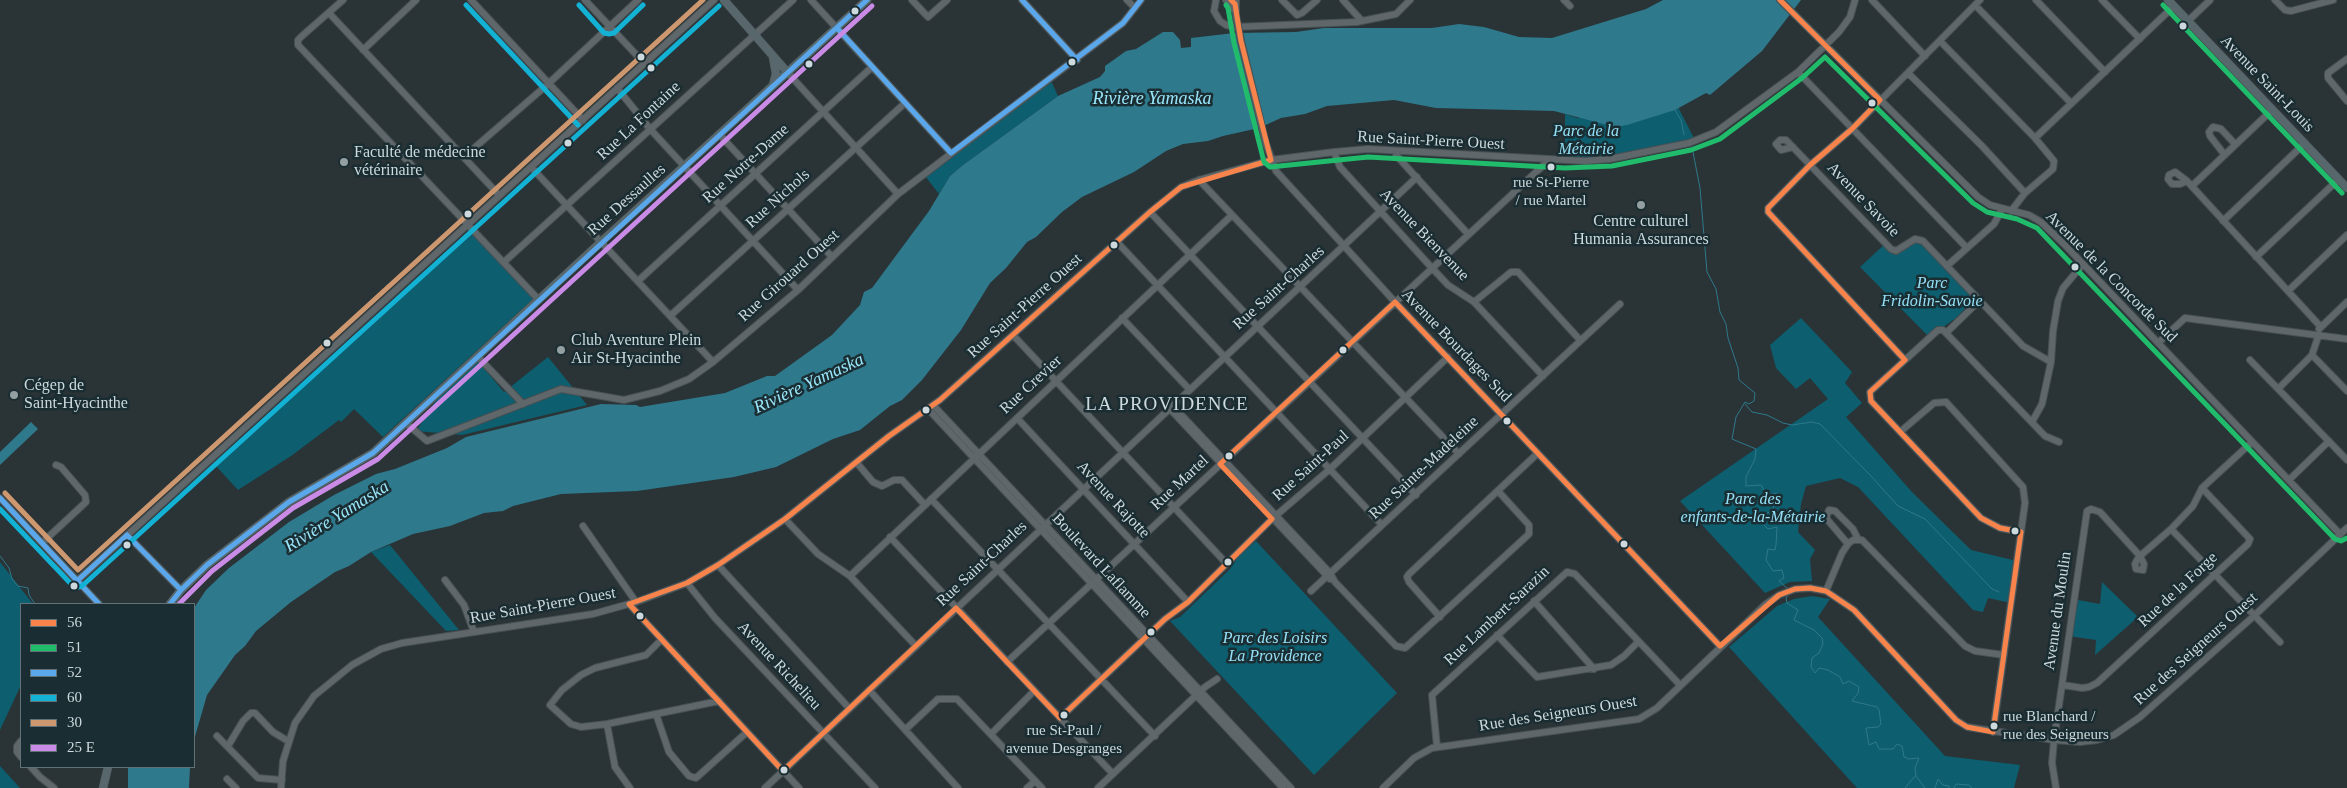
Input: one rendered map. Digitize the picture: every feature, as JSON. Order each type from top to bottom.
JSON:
[{"type":"main road","points":[[724,0],[788,72]]},
{"type":"main road","name":"Rue Dessaulles","points":[[171,603],[181,590],[207,565],[289,502],[373,453],[867,0]]},
{"type":"main road","name":"Avenue Saint-Louis","points":[[2168,0],[2344,184]]},
{"type":"main road","points":[[773,55],[789,63],[804,58]]},
{"type":"main road","points":[[772,87],[776,74],[773,55]]},
{"type":"main road","points":[[103,788],[108,768]]},
{"type":"street","points":[[343,0],[298,40],[298,45],[539,300]]},
{"type":"street","points":[[363,50],[416,0]]},
{"type":"street","points":[[471,0],[583,120]]},
{"type":"street","points":[[585,0],[644,64]]},
{"type":"street","points":[[465,156],[548,84],[638,0]]},
{"type":"street","points":[[78,580],[714,0]]},
{"type":"street","name":"Rue La Fontaine","points":[[504,262],[651,130],[753,34],[793,0]]},
{"type":"street","points":[[811,0],[951,153]]},
{"type":"street","points":[[912,0],[928,17],[946,0]]},
{"type":"street","points":[[1022,0],[1077,60]]},
{"type":"street","points":[[1127,0],[1135,8]]},
{"type":"street","name":"Rue Girouard Ouest","points":[[406,423],[428,441],[561,389],[624,400],[660,391],[689,379],[713,362],[798,290],[898,194],[1077,60],[1123,23],[1141,0]]},
{"type":"street","points":[[1216,0],[1214,11],[1220,21],[1235,27],[1331,23],[1387,17],[1396,14],[1402,3],[1410,0]]},
{"type":"street","points":[[1282,0],[1293,12],[1300,15],[1317,0]]},
{"type":"street","points":[[1343,0],[1361,20]]},
{"type":"street","points":[[1564,0],[1570,6]]},
{"type":"street","name":"Avenue de la Concorde Sud","points":[[1780,0],[1978,198],[2002,209],[2029,215],[2041,222],[2340,534]]},
{"type":"street","name":"Rue Saint-Pierre Ouest","points":[[282,788],[283,761],[295,723],[314,696],[346,670],[369,655],[402,643],[594,614],[633,603],[687,582],[718,565],[786,519],[889,436],[931,407],[1150,212],[1182,187],[1199,180],[1271,160],[1368,149],[1548,161],[1585,161],[1610,159],[1689,143],[1716,132],[1798,72],[1825,47],[1850,17],[1855,0]]},
{"type":"street","points":[[1872,0],[1925,56]]},
{"type":"street","points":[[2036,0],[2105,72]]},
{"type":"street","points":[[2102,0],[2140,39]]},
{"type":"street","points":[[2188,21],[2210,0]]},
{"type":"street","points":[[2275,0],[2285,10],[2291,11],[2333,0]]},
{"type":"street","name":"Avenue Bourdages Sud","points":[[1231,1],[1236,14],[1266,144],[1276,171],[1395,302],[1720,646]]},
{"type":"street","points":[[1905,360],[1768,212],[1768,208],[1810,165],[1852,129],[1978,2],[2071,103]]},
{"type":"street","points":[[2034,138],[2174,6]]},
{"type":"street","points":[[330,13],[465,156],[499,195]]},
{"type":"street","points":[[1940,41],[2034,138],[2054,162],[2053,170],[2025,193],[2011,211]]},
{"type":"street","points":[[2347,59],[2328,73],[2328,78],[2347,102]]},
{"type":"street","name":"Rue Notre-Dame","points":[[638,281],[872,67]]},
{"type":"street","points":[[788,72],[898,194]]},
{"type":"street","points":[[1798,72],[1967,248]]},
{"type":"street","points":[[1908,73],[1982,146],[2025,193]]},
{"type":"street","points":[[617,88],[651,130],[798,290]]},
{"type":"street","name":"Rue Nichols","points":[[670,316],[905,103]]},
{"type":"street","points":[[2272,110],[2189,183],[2320,326]]},
{"type":"street","points":[[2224,154],[2210,136],[2209,132],[2213,127],[2221,129],[2235,144]]},
{"type":"street","points":[[719,134],[832,257]]},
{"type":"street","points":[[2223,221],[2304,143]]},
{"type":"street","name":"Avenue Savoie","points":[[1793,147],[1891,249],[1896,250],[1915,239],[1923,241],[1948,265],[2023,346],[2051,362]]},
{"type":"street","points":[[1396,151],[1396,155],[1468,234]]},
{"type":"street","name":"Avenue Bienvenue","points":[[1334,152],[1340,167],[1432,268],[1448,285],[1474,302],[1544,376]]},
{"type":"street","name":"Rue Martel","points":[[1007,662],[1548,161]]},
{"type":"street","points":[[531,167],[713,362]]},
{"type":"street","name":"Rue Saint-Charles","points":[[764,788],[1417,177]]},
{"type":"street","points":[[1199,180],[1460,454]]},
{"type":"street","points":[[2256,256],[2344,184]]},
{"type":"street","points":[[1948,265],[1994,224],[2002,209]]},
{"type":"street","points":[[1150,212],[1258,324],[1416,494]]},
{"type":"street","name":"Rue Crevier","points":[[850,576],[1232,215]]},
{"type":"street","points":[[2288,291],[2347,235]]},
{"type":"street","points":[[1117,242],[1382,525]]},
{"type":"street","points":[[2032,422],[2042,404],[2051,362],[2053,331],[2058,301],[2063,288],[2082,264]]},
{"type":"street","points":[[1474,302],[1511,272],[1518,272],[1580,340]]},
{"type":"street","points":[[1946,333],[1980,300]]},
{"type":"street","points":[[2278,389],[2312,355],[2320,326],[2347,302]]},
{"type":"street","name":"Rue Sainte-Madeleine","points":[[1311,591],[1620,304]]},
{"type":"street","points":[[1122,318],[1189,389]]},
{"type":"street","points":[[2158,343],[2185,318],[2347,338]]},
{"type":"street","points":[[2021,532],[2000,528],[1980,518],[1871,401],[1870,392],[1938,330],[1946,333],[2044,436],[2059,442]]},
{"type":"street","points":[[1013,335],[1227,564]]},
{"type":"street","points":[[2312,355],[2347,391]]},
{"type":"street","points":[[478,357],[523,404]]},
{"type":"street","name":"Rue Saint-Paul","points":[[1060,718],[1146,638],[1188,602],[1274,517],[1330,469],[1448,357]]},
{"type":"street","points":[[2250,360],[2347,460]]},
{"type":"street","points":[[1900,432],[1934,402],[1946,402],[2023,487],[2025,504],[1993,732]]},
{"type":"street","name":"Boulevard Laflamme","points":[[931,407],[1146,638],[1291,788]]},
{"type":"street","points":[[1170,407],[1396,646],[1405,648],[1529,534],[1528,525],[1498,491]]},
{"type":"street","name":"Avenue Rajotte","points":[[1017,418],[1188,602]]},
{"type":"street","points":[[2289,480],[2329,441]]},
{"type":"street","name":"Avenue du Moulin","points":[[2056,788],[2052,762],[2054,740],[2063,685],[2072,599],[2087,511],[2091,509],[2100,512],[2140,556],[2193,506],[2202,488],[2252,442]]},
{"type":"street","points":[[1440,617],[1407,577],[1538,453]]},
{"type":"street","points":[[857,463],[873,482],[882,486],[894,480],[902,480],[925,504]]},
{"type":"street","points":[[43,542],[86,502],[85,495],[61,467],[56,465]]},
{"type":"street","name":"Rue de la Forge","points":[[2063,685],[2089,688],[2097,683],[2248,544],[2250,539],[2202,488]]},
{"type":"street","points":[[0,498],[98,603]]},
{"type":"street","points":[[931,499],[1155,736]]},
{"type":"street","points":[[1848,544],[1826,518],[1829,510],[1835,511],[1853,529],[1858,539],[1867,544],[1965,646],[1975,651],[2004,655]]},
{"type":"street","points":[[786,519],[818,554],[850,576],[916,646]]},
{"type":"street","points":[[583,526],[633,603],[662,640],[799,788]]},
{"type":"street","points":[[2171,528],[2280,642]]},
{"type":"street","name":"Rue des Seigneurs Ouest","points":[[1383,788],[1414,758],[1426,750],[1437,747],[1639,719],[1657,708],[1766,604],[1787,592],[1810,588],[1826,591],[1854,610],[1956,720],[1967,727],[2054,740],[2080,742],[2097,740],[2114,735],[2140,717],[2255,615],[2347,528]]},
{"type":"street","points":[[127,535],[181,590]]},
{"type":"street","points":[[890,538],[1113,774]]},
{"type":"street","points":[[1826,591],[1842,553],[1848,544],[1858,539]]},
{"type":"street","points":[[718,565],[849,708]]},
{"type":"street","name":"Rue Lambert-Sarazin","points":[[1437,747],[1432,695],[1564,573],[1572,572],[1680,685]]},
{"type":"street","points":[[445,580],[464,605],[474,632]]},
{"type":"street","name":"Avenue Richelieu","points":[[687,582],[715,618],[875,788]]},
{"type":"street","points":[[1534,601],[1594,669]]},
{"type":"street","points":[[1497,635],[1537,677],[1610,665],[1624,656],[1638,642]]},
{"type":"street","points":[[662,640],[646,654],[595,668],[581,675],[562,690],[550,704],[571,724],[581,727],[606,724],[718,701]]},
{"type":"street","points":[[1098,788],[1199,693],[1217,679]]},
{"type":"street","points":[[869,690],[958,788]]},
{"type":"street","points":[[991,734],[1034,691]]},
{"type":"street","name":"Boulevard Laflamme","points":[[1199,693],[1283,788]]},
{"type":"street","points":[[906,729],[938,700],[957,699],[969,709],[1042,788]]},
{"type":"street","points":[[228,746],[243,721],[251,713],[255,713],[273,732],[288,741]]},
{"type":"street","points":[[656,714],[668,752],[689,776],[696,778],[747,732]]},
{"type":"street","points":[[606,724],[614,767],[630,788]]},
{"type":"street","points":[[217,736],[258,778],[282,780]]},
{"type":"street","points":[[20,743],[17,752],[20,756]]},
{"type":"street","points":[[32,768],[40,778],[54,788]]},
{"type":"street","points":[[227,779],[236,788]]},
{"type":"street","points":[[1027,788],[1035,781]]},
{"type":"green space","points":[[1049,76],[1058,96],[963,165],[950,176],[939,194],[922,172]]},
{"type":"green space","name":"Parc de la Métairie","points":[[1678,107],[1695,140],[1633,154],[1565,161],[1565,114],[1577,118]]},
{"type":"green space","points":[[471,231],[534,298],[383,437],[354,409],[341,422],[339,420],[291,456],[238,490],[215,465]]},
{"type":"green space","name":"Parc Fridolin-Savoie","points":[[1920,236],[1979,294],[1956,318],[1929,337],[1860,267],[1886,243],[1896,254]]},
{"type":"green space","name":"Parc des enfants-de-la-Métairie","points":[[1801,318],[1852,372],[1845,383],[1862,403],[1846,417],[1912,492],[1971,550],[2017,561],[2011,603],[1988,598],[1983,612],[1973,610],[1858,487],[1840,478],[1806,486],[1801,504],[1798,532],[1815,550],[1810,559],[1812,581],[1790,582],[1765,593],[1680,501],[1828,399],[1810,378],[1796,389],[1776,368],[1770,345]]},
{"type":"green space","points":[[548,357],[587,405],[462,435],[416,431],[451,377],[477,360],[504,392]]},
{"type":"green space","name":"Parc des Loisirs La Providence","points":[[1256,541],[1397,693],[1314,775],[1170,621],[1180,617]]},
{"type":"green space","points":[[390,545],[459,630],[446,631],[371,552]]},
{"type":"green space","points":[[0,562],[32,603],[20,603],[20,687],[0,730]]},
{"type":"green space","points":[[2102,582],[2138,617],[2095,655],[2096,640],[2068,636],[2073,599],[2100,604]]},
{"type":"green space","points":[[1812,596],[1830,599],[1818,617],[1945,756],[2020,765],[2014,788],[1857,788],[1729,647],[1777,606],[1794,599]]},
{"type":"green space","points":[[0,766],[20,788],[0,788]]},
{"type":"water","name":"Rivière Yamaska","points":[[1663,0],[1801,0],[1762,51],[1710,95],[1706,93],[1675,110],[1627,125],[1615,127],[1554,111],[1436,108],[1394,100],[1327,106],[1305,114],[1281,118],[1259,128],[1208,141],[1183,144],[1166,151],[1134,172],[1082,197],[1062,212],[1036,237],[1027,242],[1006,268],[990,283],[961,330],[922,380],[902,400],[890,406],[860,430],[833,439],[776,467],[734,477],[637,491],[561,494],[513,506],[503,511],[484,513],[450,526],[413,534],[371,552],[349,566],[335,572],[291,602],[256,631],[245,646],[235,655],[207,695],[195,737],[195,606],[206,590],[229,568],[289,522],[334,495],[376,474],[395,469],[447,448],[466,437],[601,404],[636,405],[640,407],[725,393],[767,376],[775,376],[832,335],[860,305],[864,292],[872,288],[929,211],[950,176],[1058,96],[1100,77],[1105,71],[1105,66],[1126,51],[1136,49],[1163,32],[1173,32],[1180,40],[1181,48],[1191,47],[1191,38],[1234,33],[1296,32],[1324,28],[1432,28],[1459,24],[1484,27],[1519,37],[1552,38],[1646,9]]},
{"type":"water","points":[[31,422],[38,429],[0,465],[0,452]]},
{"type":"water","points":[[128,768],[190,768],[189,788],[128,788]]},
{"type":"waterway","points":[[1675,110],[1681,120],[1684,135]]},
{"type":"waterway","points":[[1692,147],[1700,188],[1707,272],[1716,289],[1720,312],[1726,324],[1728,338],[1738,368],[1739,380],[1755,393],[1754,401],[1749,404],[1745,402],[1736,417],[1732,439],[1756,449],[1755,459],[1746,477],[1746,486],[1761,485],[1765,492],[1770,494],[1777,493],[1782,497],[1781,503],[1776,503],[1771,511],[1762,516],[1761,522],[1768,529],[1777,527],[1775,550],[1768,549],[1766,560],[1773,571],[1782,570],[1784,578],[1779,581],[1788,589]]},
{"type":"waterway","points":[[1745,404],[1752,412],[1767,415],[1783,423],[1792,425],[1812,422],[1820,424],[1898,506],[1925,519],[1992,589],[1999,592]]},
{"type":"waterway","points":[[0,556],[9,568],[12,579],[18,586],[28,588],[29,595],[34,603]]},
{"type":"waterway","points":[[1789,594],[1786,598],[1787,603],[1798,610],[1794,620],[1814,630],[1822,638],[1823,644],[1819,653],[1812,658],[1811,667],[1815,673],[1819,668],[1828,670],[1840,677],[1843,684],[1849,681],[1859,687],[1858,693],[1852,701],[1877,707],[1879,710],[1881,724],[1878,727],[1866,728],[1869,745],[1876,742],[1879,749],[1893,749],[1897,744],[1902,746],[1904,757],[1909,759],[1919,758],[1915,768],[1916,776],[1925,788]]},
{"type":"waterway","points":[[1905,788],[1915,776]]},
{"type":"waterway","points":[[1935,788],[1938,779],[1943,785],[1949,786],[1949,788]]},
{"type":"waterway","points":[[1954,788],[1956,784],[1969,785],[1972,788]]},
{"type":"transit line","name":"30","points":[[5,493],[78,570],[703,0]]},
{"type":"transit line","name":"52","points":[[171,603],[181,590],[207,565],[289,502],[373,453],[867,0]]},
{"type":"transit line","name":"52","points":[[1022,0],[1077,60]]},
{"type":"transit line","name":"52","points":[[837,28],[951,153],[1123,23],[1141,0]]},
{"type":"transit line","name":"56","points":[[1231,0],[1235,4],[1241,41],[1271,160],[1181,187],[1150,212],[940,400],[889,436],[785,519],[718,565],[687,583],[629,604],[783,771],[956,608],[1060,718],[1165,619],[1188,602],[1272,519],[1220,464],[1395,302],[1720,646],[1779,595],[1795,589],[1810,588],[1826,591],[1854,610],[1956,720],[1967,727],[1993,732],[2021,532],[2000,528],[1981,518],[1871,401],[1870,392],[1905,360],[1768,212],[1768,208],[1810,165],[1852,129],[1880,100],[1780,0]]},
{"type":"transit line","name":"60","points":[[466,5],[578,125]]},
{"type":"transit line","name":"60","points":[[579,5],[604,33],[609,34],[614,33],[643,5]]},
{"type":"transit line","name":"51","points":[[1226,5],[1264,162],[1270,167],[1368,157],[1565,168],[1612,166],[1691,150],[1720,139],[1802,78],[1825,57],[1973,203],[1987,212],[2017,219],[2037,228],[2335,539],[2341,541],[2347,538]]},
{"type":"transit line","name":"51","points":[[2163,5],[2342,193]]},
{"type":"transit line","name":"60","points":[[0,509],[73,586],[82,586],[719,6]]},
{"type":"transit line","points":[[180,603],[212,571],[293,508],[378,459],[872,6]]},
{"type":"transit line","name":"52","points":[[0,498],[98,603]]},
{"type":"transit line","name":"52","points":[[78,580],[127,535],[181,590]]},
{"type":"place","name":"Faculté de médecine vétérinaire","points":[[344,162]]},
{"type":"place","name":"rue St-Pierre / rue Martel","points":[[1551,167]]},
{"type":"place","name":"Centre culturel Humania Assurances","points":[[1641,205]]},
{"type":"place","name":"Club Aventure Plein Air St-Hyacinthe","points":[[561,350]]},
{"type":"place","name":"Cégep de Saint-Hyacinthe","points":[[14,395]]},
{"type":"place","name":"rue St-Paul / avenue Desgranges","points":[[1064,715]]},
{"type":"place","name":"rue Blanchard / rue des Seigneurs","points":[[1994,726]]},
{"type":"district","name":"LA PROVIDENCE","points":[[1167,405]]}]
